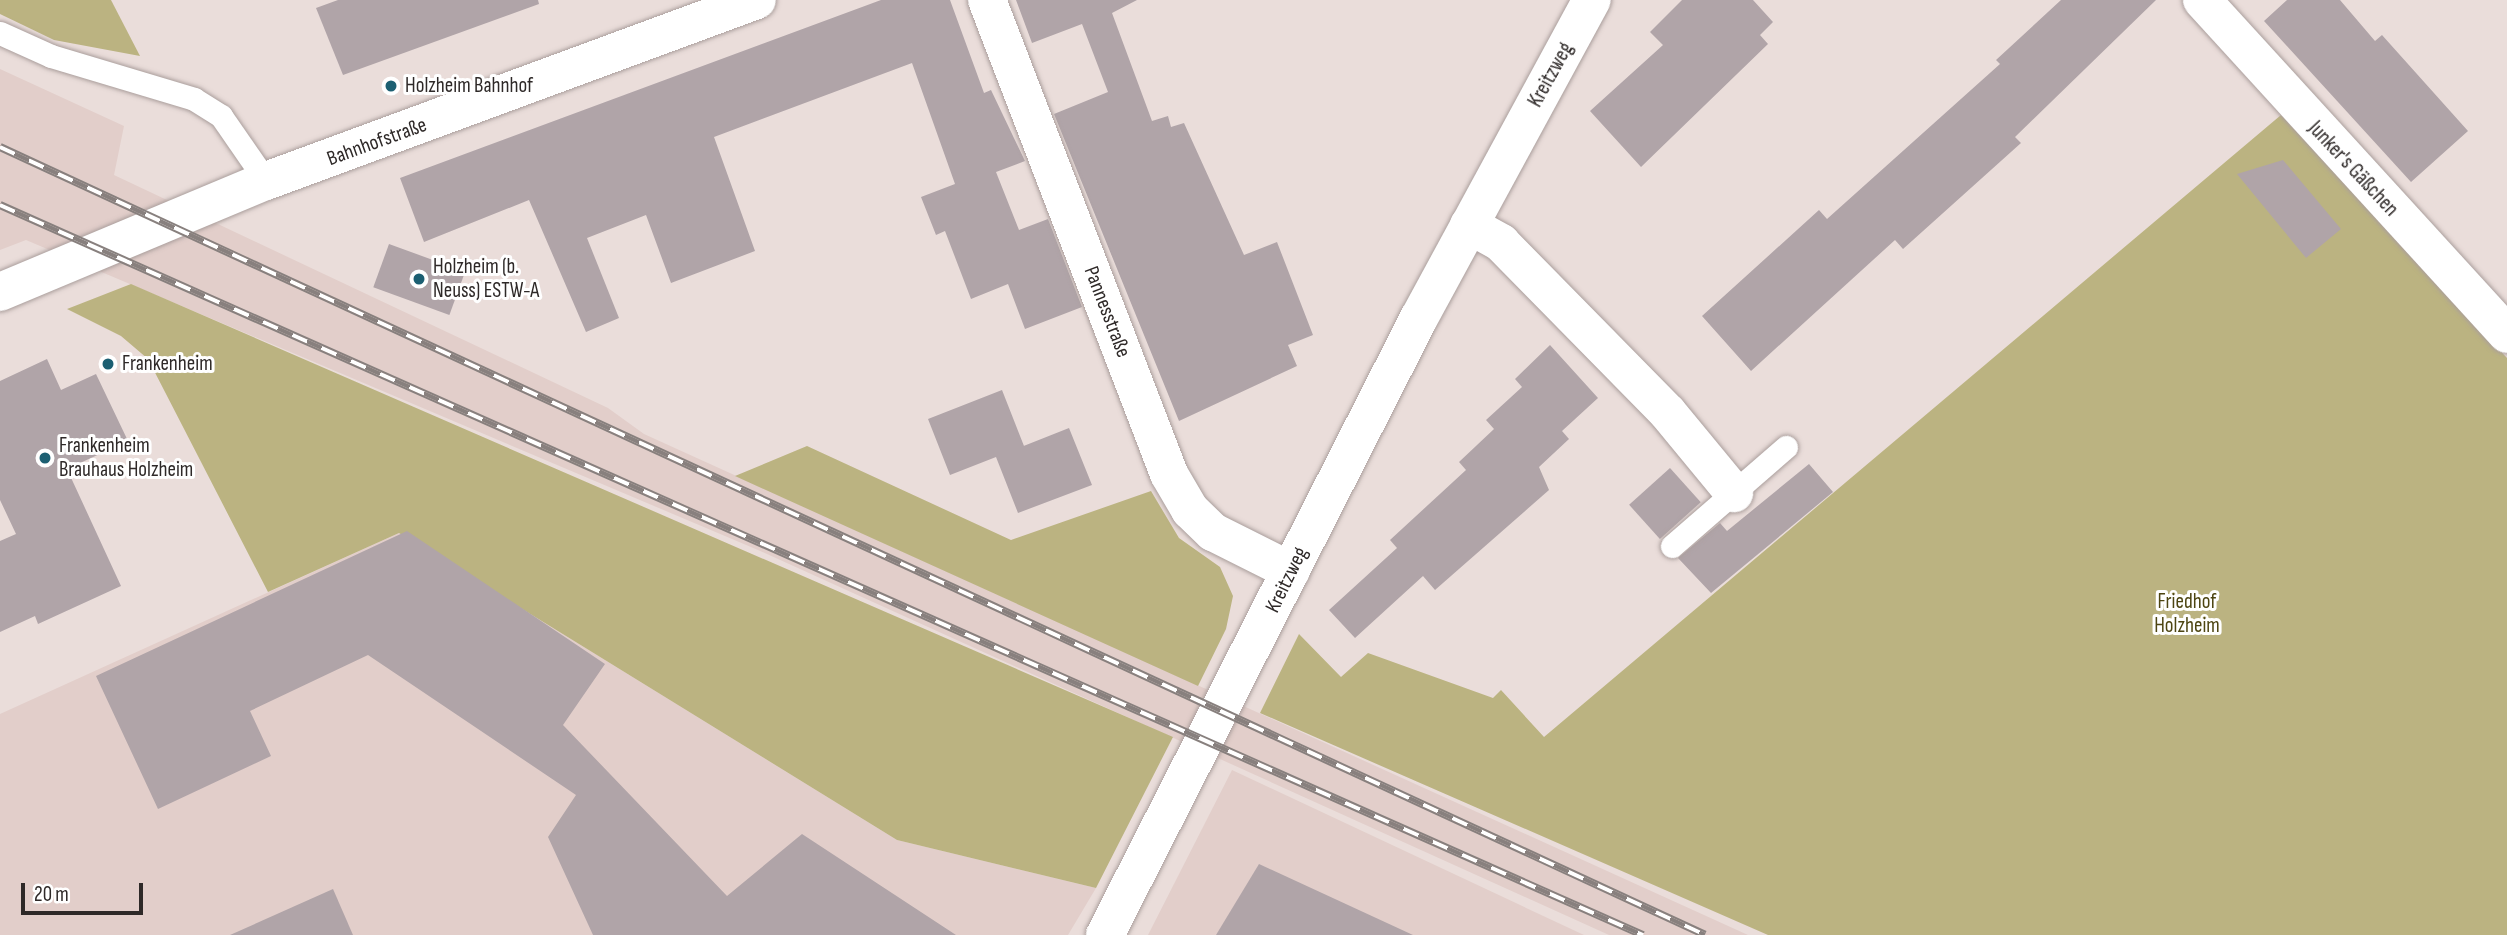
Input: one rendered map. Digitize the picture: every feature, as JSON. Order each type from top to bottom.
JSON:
[{"type":"street","name":"Bahnhofstraße","points":[[0,292],[266,181],[757,0]]},
{"type":"street","name":"Pannesstraße","points":[[987,0],[1169,474],[1190,510],[1213,532],[1291,571]]},
{"type":"street","name":"Kreitzweg","points":[[1105,935],[1469,225],[1592,0]]},
{"type":"street","name":"Junker's Gäßchen","points":[[2202,0],[2507,334]]},
{"type":"street","points":[[1469,225],[1501,243],[1668,413],[1734,493]]},
{"type":"lane","points":[[0,33],[51,56],[194,99],[221,116],[266,181]]},
{"type":"lane","points":[[1672,546],[1786,447]]},
{"type":"shaded area","points":[[0,69],[124,126],[114,175],[608,408],[644,434],[1748,935],[1609,935],[758,550],[26,240],[0,250]]},
{"type":"shaded area","points":[[399,533],[897,840],[1096,888],[1068,935],[0,935],[0,714]]},
{"type":"shaded area","points":[[1232,770],[1584,935],[1148,935]]},
{"type":"green space","points":[[0,0],[111,0],[140,56],[54,40],[0,14]]},
{"type":"green space","name":"Friedhof Holzheim","points":[[2281,115],[2507,358],[2507,935],[1768,935],[1260,713],[1299,634],[1341,677],[1368,653],[1493,698],[1501,690],[1544,737]]},
{"type":"green space","points":[[131,284],[1173,737],[1096,888],[897,840],[399,533],[268,592],[148,359],[121,336],[67,309]]},
{"type":"green space","points":[[807,446],[1011,540],[1151,491],[1179,538],[1220,567],[1233,596],[1226,629],[1198,686],[735,476]]},
{"type":"building","points":[[338,0],[538,0],[539,4],[343,75],[316,8]]},
{"type":"building","points":[[881,0],[950,0],[984,93],[991,90],[1025,161],[996,172],[1019,230],[1048,219],[1082,307],[1025,329],[1008,284],[971,299],[945,231],[936,235],[921,197],[955,184],[912,63],[714,137],[755,251],[671,283],[646,215],[587,238],[619,318],[586,332],[529,200],[424,242],[400,178]]},
{"type":"building","points":[[1016,0],[1137,0],[1112,13],[1152,121],[1168,116],[1171,127],[1184,123],[1244,255],[1277,242],[1313,335],[1288,345],[1297,366],[1179,421],[1054,114],[1108,92],[1082,24],[1032,43]]},
{"type":"building","points":[[1682,0],[1753,0],[1773,22],[1760,35],[1768,44],[1641,167],[1590,111],[1663,45],[1650,32]]},
{"type":"building","points":[[2061,0],[2156,0],[2015,137],[2021,143],[1903,249],[1895,240],[1751,371],[1702,316],[1819,210],[1827,219],[2000,64],[1996,60]]},
{"type":"building","points":[[2287,0],[2340,0],[2375,41],[2382,35],[2468,131],[2411,182],[2264,21]]},
{"type":"building","points":[[2283,160],[2341,229],[2306,258],[2237,174]]},
{"type":"building","name":"Holzheim (b. Neuss) ESTW-A","points":[[389,244],[465,272],[449,315],[373,287]]},
{"type":"building","points":[[1550,345],[1598,398],[1562,431],[1569,439],[1539,467],[1549,490],[1435,590],[1423,576],[1355,638],[1329,610],[1397,548],[1390,540],[1466,470],[1459,462],[1494,429],[1486,420],[1522,387],[1515,379]]},
{"type":"building","points":[[47,359],[61,390],[96,374],[128,441],[67,469],[121,586],[38,624],[35,616],[0,632],[0,541],[16,534],[0,500],[0,381]]},
{"type":"building","points":[[1002,390],[1024,446],[1069,428],[1092,485],[1018,513],[996,457],[950,475],[928,419]]},
{"type":"building","points":[[1809,464],[1833,492],[1711,593],[1678,558],[1720,523],[1727,531]]},
{"type":"building","points":[[1670,468],[1701,502],[1660,539],[1629,505]]},
{"type":"building","points":[[407,531],[605,664],[563,725],[727,896],[802,834],[956,935],[593,935],[548,837],[576,795],[368,655],[250,711],[271,756],[158,809],[96,676]]},
{"type":"building","points":[[1259,864],[1413,935],[1216,935]]},
{"type":"building","points":[[333,889],[353,935],[230,935]]},
{"type":"railway","points":[[0,147],[1705,935]]},
{"type":"railway","points":[[0,205],[1643,935]]},
{"type":"place","name":"Holzheim Bahnhof","points":[[391,86]]},
{"type":"place","name":"Holzheim (b. Neuss) ESTW-A","points":[[419,279]]},
{"type":"place","name":"Frankenheim","points":[[108,364]]},
{"type":"place","name":"Frankenheim Brauhaus Holzheim","points":[[45,458]]}]
